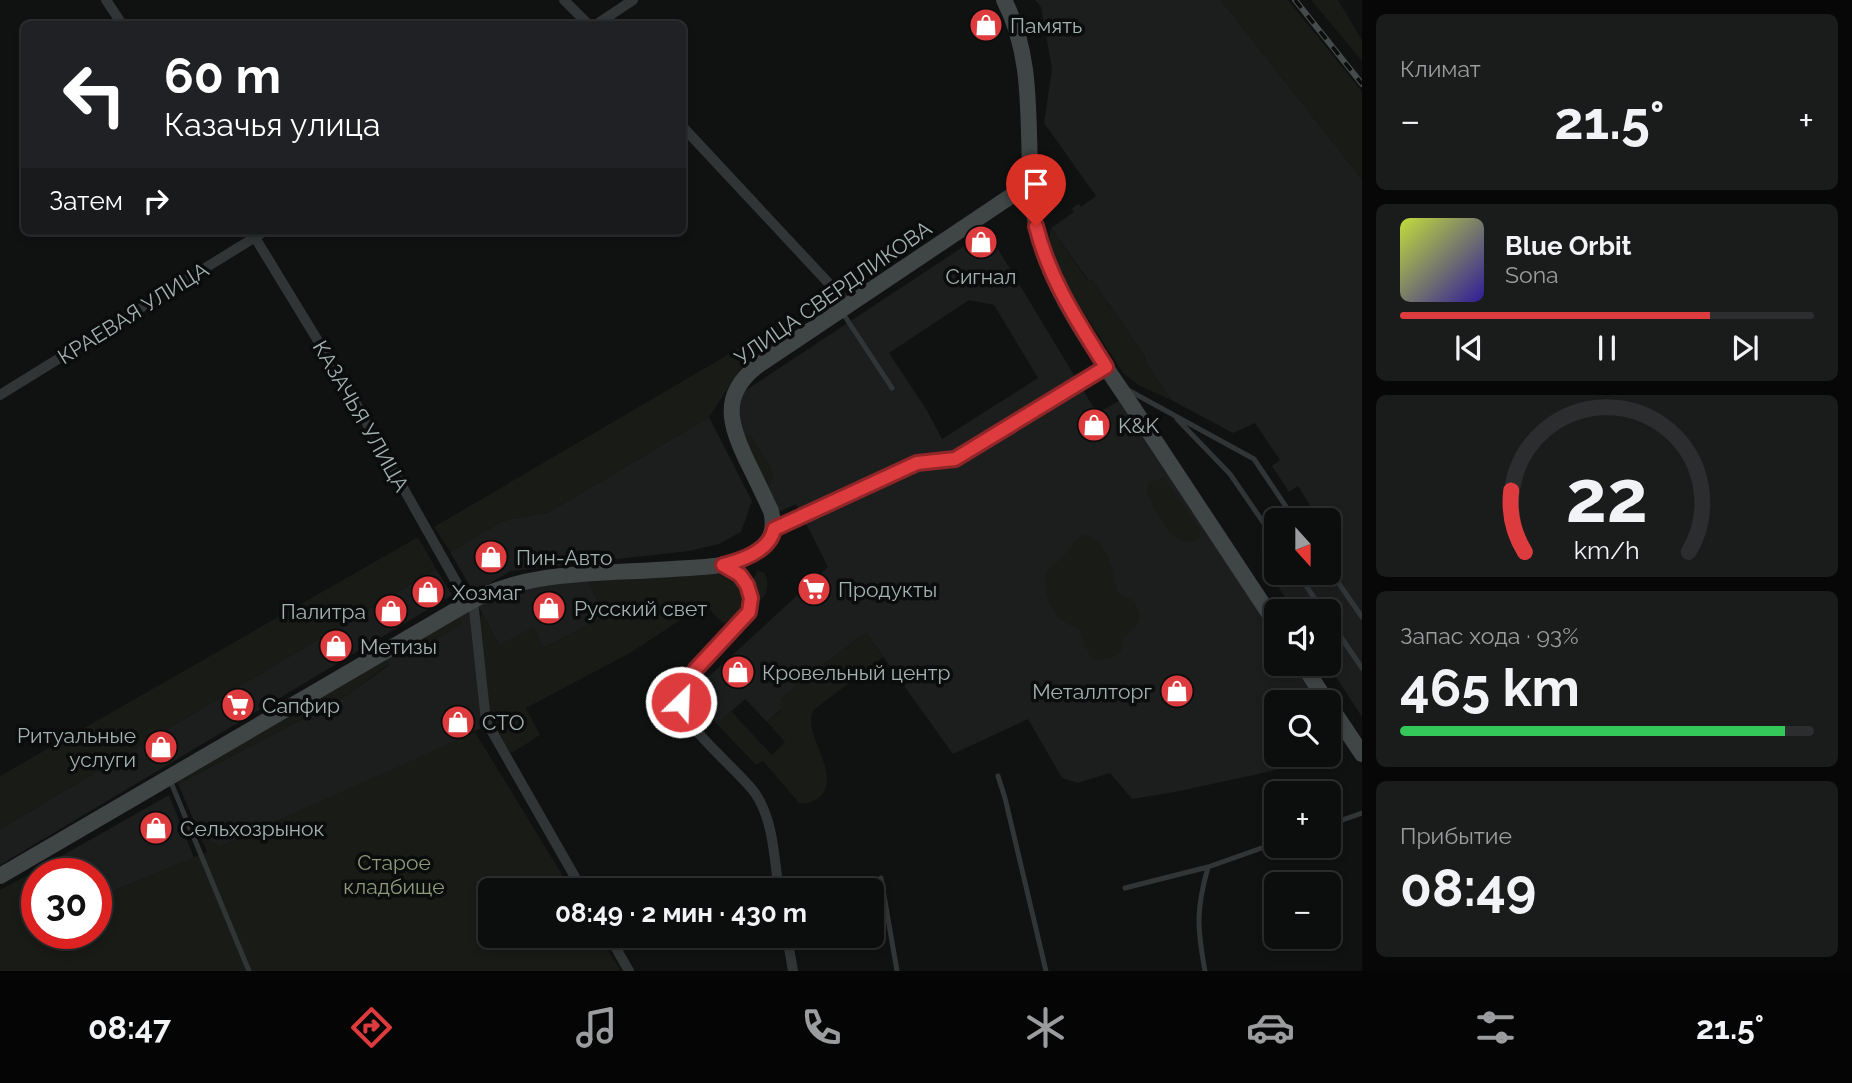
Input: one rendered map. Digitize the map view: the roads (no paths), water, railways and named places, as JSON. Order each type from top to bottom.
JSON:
[{"type":"street","points":[[106,0],[120,21]]},
{"type":"street","points":[[564,0],[585,21]]},
{"type":"street","points":[[602,21],[634,0]]},
{"type":"street","points":[[1004,0],[1017,31],[1025,64],[1036,226],[1045,257],[1060,292],[1106,367],[1264,606]]},
{"type":"street","points":[[686,130],[845,307]]},
{"type":"street","name":"УЛИЦА СВЕРДЛИКОВА","points":[[774,529],[771,511],[734,432],[731,413],[735,391],[742,379],[1032,182]]},
{"type":"street","name":"КРАЕВАЯ УЛИЦА","points":[[0,395],[254,235]]},
{"type":"street","name":"КАЗАЧЬЯ УЛИЦА","points":[[258,235],[470,602]]},
{"type":"street","points":[[0,876],[470,602],[506,588],[557,578],[723,565],[742,559],[761,548],[769,541],[774,529]]},
{"type":"street","points":[[723,565],[740,575],[747,585],[751,598],[749,612],[689,678],[682,696],[681,708],[689,722],[749,786],[760,802],[769,826],[777,878]]},
{"type":"street","points":[[470,602],[486,721],[576,878]]},
{"type":"street","points":[[1341,722],[1362,754]]},
{"type":"street","points":[[617,948],[629,971]]},
{"type":"street","points":[[789,948],[793,971]]},
{"type":"lane","points":[[845,307],[892,388]]},
{"type":"lane","points":[[774,529],[917,463],[955,459],[1106,367]]},
{"type":"lane","points":[[1118,385],[1254,459],[1288,508]]},
{"type":"lane","points":[[1171,414],[1230,474],[1264,524]]},
{"type":"lane","points":[[1340,585],[1362,617]]},
{"type":"lane","points":[[1341,637],[1362,668]]},
{"type":"lane","points":[[998,776],[1006,798],[1046,971]]},
{"type":"lane","points":[[169,777],[249,971]]},
{"type":"lane","points":[[1341,820],[1362,813]]},
{"type":"lane","points":[[1125,888],[1208,867],[1264,848]]},
{"type":"lane","points":[[1205,971],[1197,919],[1208,867]]},
{"type":"lane","points":[[884,895],[897,971]]},
{"type":"railway","points":[[1295,0],[1362,84]]},
{"type":"place","name":"Память","points":[[986,25]]},
{"type":"place","name":"Сигнал","points":[[981,242]]},
{"type":"place","name":"K&K","points":[[1094,425]]},
{"type":"place","name":"Пин-Авто","points":[[491,557]]},
{"type":"place","name":"Продукты","points":[[814,589]]},
{"type":"place","name":"Хозмаг","points":[[428,592]]},
{"type":"place","name":"Русский свет","points":[[549,608]]},
{"type":"place","name":"Палитра","points":[[391,611]]},
{"type":"place","name":"Метизы","points":[[336,646]]},
{"type":"place","name":"Кровельный центр","points":[[738,672]]},
{"type":"place","name":"Металлторг","points":[[1177,691]]},
{"type":"place","name":"Сапфир","points":[[238,705]]},
{"type":"place","name":"СТО","points":[[458,722]]},
{"type":"place","name":"Ритуальные услуги","points":[[161,747]]},
{"type":"place","name":"Сельхозрынок","points":[[156,828]]},
{"type":"park label","name":"Старое кладбище","points":[[394,874]]}]
